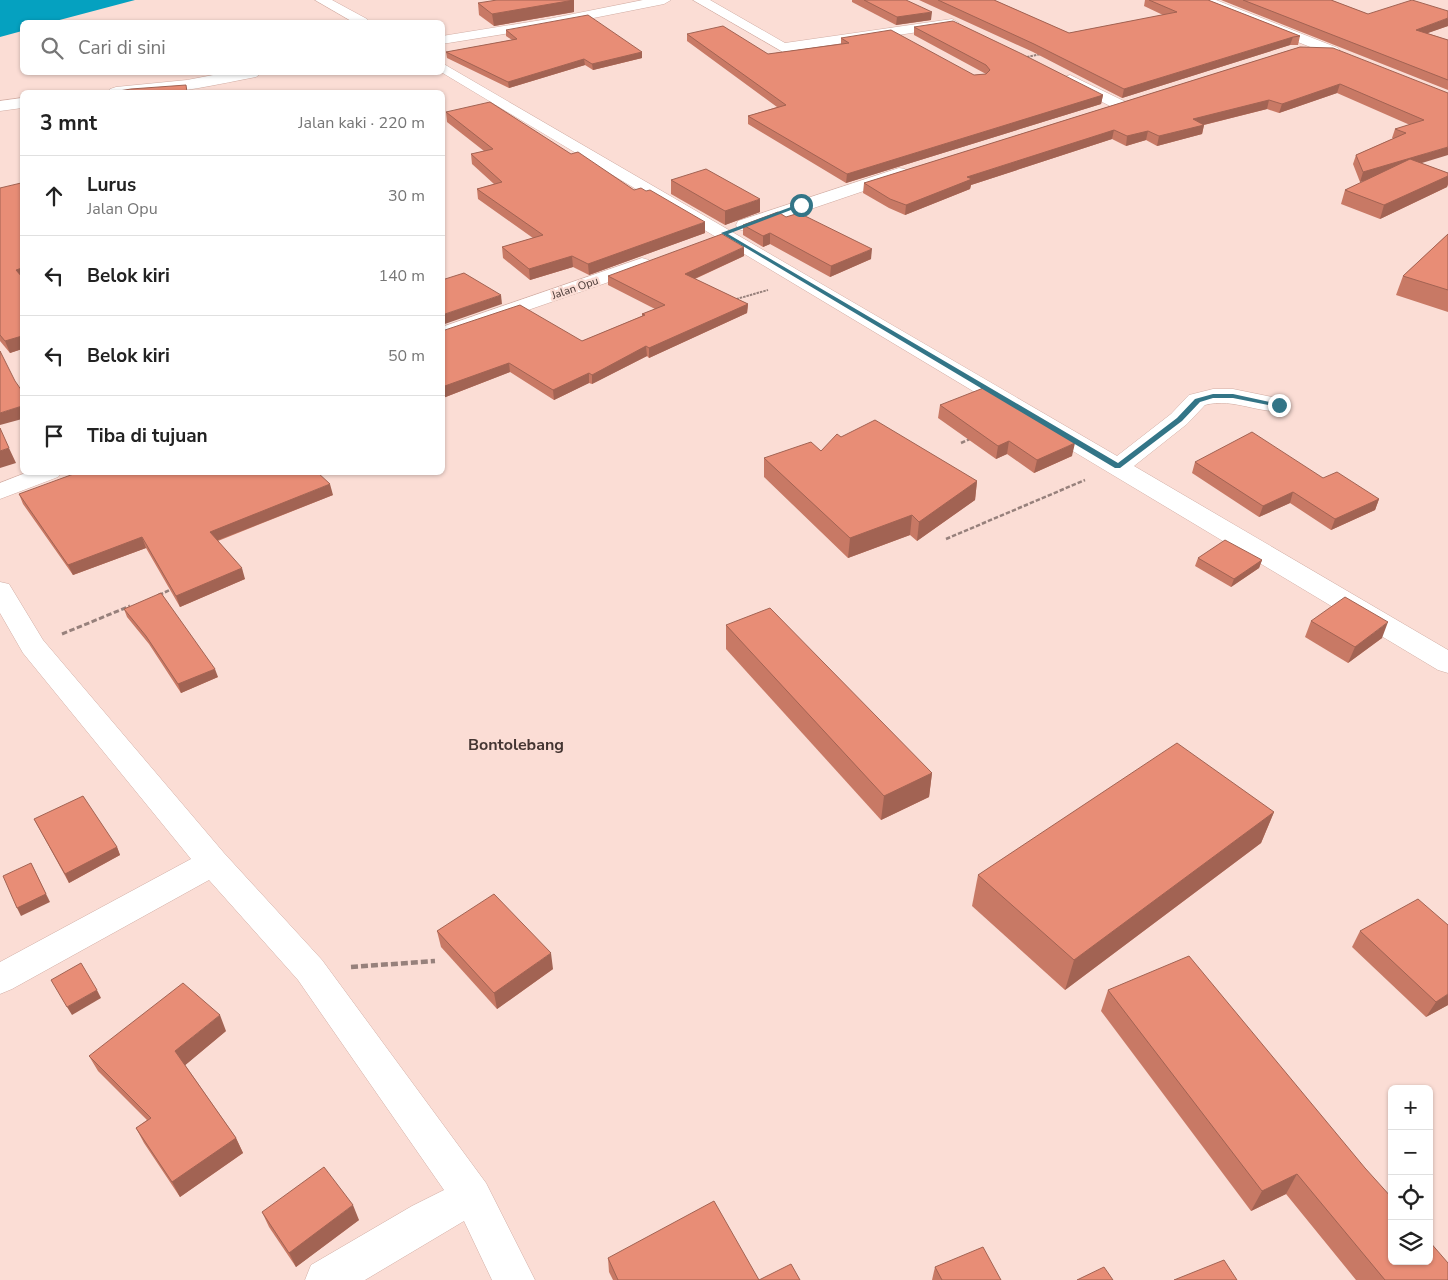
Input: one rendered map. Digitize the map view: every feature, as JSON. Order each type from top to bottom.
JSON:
[{"type":"street","points":[[322,0],[358,20]]},
{"type":"street","points":[[445,40],[548,23],[664,0]]},
{"type":"street","points":[[700,0],[783,48],[952,23]]},
{"type":"street","points":[[1204,0],[1350,58]]},
{"type":"street","points":[[928,11],[969,30]]},
{"type":"street","points":[[896,32],[912,42]]},
{"type":"street","points":[[1286,53],[1307,49],[1333,51]]},
{"type":"street","points":[[1027,57],[1120,105]]},
{"type":"street","points":[[445,69],[715,237],[804,280],[1448,663]]},
{"type":"street","points":[[136,90],[187,85],[240,75]]},
{"type":"street","points":[[1095,112],[1138,100]]},
{"type":"street","points":[[0,106],[20,103]]},
{"type":"street","points":[[715,237],[801,205],[915,168]]},
{"type":"street","name":"Jalan Opu","points":[[445,333],[659,258]]},
{"type":"street","points":[[1118,467],[1179,419],[1198,400],[1213,396],[1233,396],[1279,405]]},
{"type":"street","points":[[0,492],[42,475]]},
{"type":"street","points":[[0,590],[33,646],[214,862],[310,970],[472,1196],[514,1280]]},
{"type":"street","points":[[0,979],[214,862]]},
{"type":"street","points":[[326,1280],[426,1220],[472,1196]]},
{"type":"path","points":[[1027,57],[1046,53]]},
{"type":"path","points":[[728,301],[804,280]]},
{"type":"path","points":[[946,539],[1118,467]]},
{"type":"path","points":[[153,597],[181,586]]},
{"type":"path","points":[[33,646],[135,604]]},
{"type":"path","points":[[310,970],[435,961]]},
{"type":"water","points":[[0,0],[135,0],[60,20],[20,20],[20,32],[0,37]]},
{"type":"building","points":[[497,0],[574,0],[492,14],[478,3]]},
{"type":"building","points":[[864,0],[906,0],[932,12],[897,17]]},
{"type":"building","points":[[938,0],[994,0],[1069,33],[1177,12],[1149,0],[1208,0],[1300,36],[1124,89],[1034,44]]},
{"type":"building","points":[[1243,0],[1331,0],[1368,14],[1412,0],[1448,11],[1448,18],[1416,30],[1448,40],[1448,80]]},
{"type":"building","points":[[588,15],[642,52],[592,64],[584,59],[508,82],[446,52],[517,39],[506,30]]},
{"type":"building","points":[[953,21],[1103,95],[847,174],[748,116],[786,105],[687,34],[723,26],[768,54],[849,43],[841,38],[891,30],[974,75],[986,74],[990,70],[986,65],[914,27]]},
{"type":"building","points":[[1300,47],[1333,48],[1448,93],[1448,147],[1363,172],[1356,155],[1406,133],[1395,129],[1424,120],[1340,84],[1282,104],[1269,100],[1193,119],[1204,125],[1159,136],[1148,131],[1127,136],[1114,130],[967,177],[972,179],[906,205],[890,199],[864,183]]},
{"type":"building","points":[[186,85],[187,90],[125,90]]},
{"type":"building","points":[[490,102],[571,154],[578,152],[634,190],[641,188],[646,191],[650,190],[705,222],[588,264],[572,256],[529,269],[502,247],[543,235],[477,189],[502,182],[471,154],[493,149],[446,112]]},
{"type":"building","points":[[1410,159],[1448,173],[1448,176],[1384,205],[1345,190]]},
{"type":"building","points":[[706,169],[760,199],[725,211],[671,180]]},
{"type":"building","points":[[20,183],[20,269],[16,270],[20,275],[20,337],[5,341],[0,335],[0,188]]},
{"type":"building","points":[[778,212],[786,217],[799,213],[872,249],[831,266],[770,233],[763,236],[743,225]]},
{"type":"building","points":[[722,234],[744,247],[685,274],[748,304],[649,348],[646,346],[592,375],[589,373],[553,390],[509,363],[445,386],[445,330],[520,305],[582,341],[665,305],[608,276]]},
{"type":"building","points":[[1448,234],[1448,290],[1403,276]]},
{"type":"building","points":[[464,273],[501,295],[445,314],[445,279]]},
{"type":"building","points":[[0,351],[20,388],[20,407],[0,413]]},
{"type":"building","points":[[986,387],[1075,443],[1037,460],[1009,441],[998,446],[940,405]]},
{"type":"building","points":[[875,420],[977,481],[919,522],[912,515],[850,538],[764,458],[811,442],[821,451],[837,434],[841,437]]},
{"type":"building","points":[[0,428],[9,448],[0,451]]},
{"type":"building","points":[[1252,432],[1323,478],[1337,472],[1379,499],[1335,519],[1293,492],[1263,506],[1195,462]]},
{"type":"building","points":[[71,475],[320,475],[330,484],[210,532],[242,568],[176,596],[142,537],[68,565],[19,494]]},
{"type":"building","points":[[1225,540],[1262,560],[1234,579],[1198,558]]},
{"type":"building","points":[[161,593],[215,669],[178,684],[146,636],[124,609]]},
{"type":"building","points":[[1345,597],[1388,622],[1355,647],[1311,621]]},
{"type":"building","points":[[770,608],[932,773],[884,796],[726,625]]},
{"type":"building","points":[[1177,743],[1274,812],[1074,960],[978,875]]},
{"type":"building","points":[[83,796],[117,847],[65,874],[34,819]]},
{"type":"building","points":[[31,863],[46,894],[17,908],[3,876]]},
{"type":"building","points":[[494,894],[551,953],[494,993],[437,931]]},
{"type":"building","points":[[1418,899],[1448,925],[1448,994],[1436,1002],[1360,931]]},
{"type":"building","points":[[1189,956],[1388,1194],[1388,1265],[1433,1265],[1433,1246],[1448,1263],[1448,1280],[1385,1280],[1297,1174],[1262,1191],[1108,990]]},
{"type":"building","points":[[81,963],[97,990],[67,1007],[51,980]]},
{"type":"building","points":[[183,983],[220,1015],[175,1051],[236,1138],[172,1182],[136,1128],[151,1118],[89,1056]]},
{"type":"building","points":[[324,1167],[353,1205],[289,1253],[262,1212]]},
{"type":"building","points":[[714,1201],[759,1280],[618,1280],[608,1258]]},
{"type":"building","points":[[983,1247],[1001,1280],[942,1280],[935,1267]]},
{"type":"building","points":[[1224,1260],[1237,1280],[1174,1280]]},
{"type":"building","points":[[791,1264],[800,1280],[759,1280]]},
{"type":"building","points":[[1104,1267],[1113,1280],[1077,1280]]},
{"type":"district","name":"Bontolebang","points":[[516,745]]},
{"type":"route","points":[[801,205],[724,233],[1118,467],[1179,419],[1198,400],[1213,396],[1233,396],[1279,405]]}]
